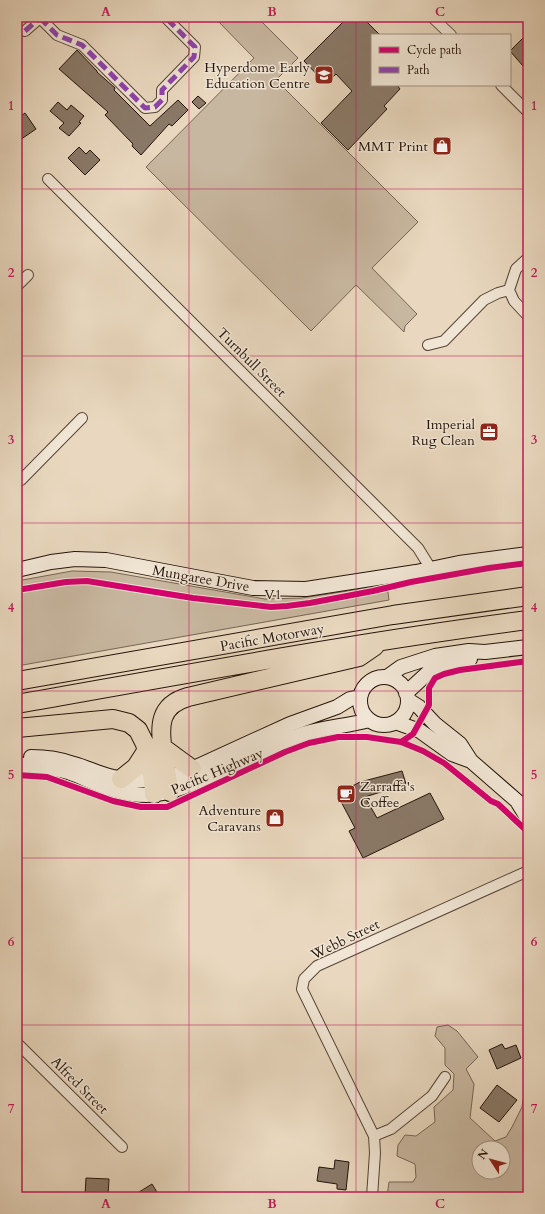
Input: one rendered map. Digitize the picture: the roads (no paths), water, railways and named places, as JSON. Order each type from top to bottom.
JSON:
[{"type":"highway","name":"Pacific Motorway","points":[[17,681],[393,615],[528,596]]},
{"type":"highway","name":"Pacific Motorway","points":[[17,704],[270,659],[528,620]]},
{"type":"highway","points":[[161,786],[155,748],[161,722],[168,709],[178,700],[359,657],[382,641]]},
{"type":"highway","points":[[17,728],[118,720],[130,723],[138,730],[143,739],[155,748],[192,769]]},
{"type":"highway","points":[[121,779],[136,767],[155,748]]},
{"type":"street","points":[[25,31],[40,18],[57,35],[82,45],[146,108],[155,107],[162,100],[162,90],[194,57],[195,47],[165,17]]},
{"type":"street","points":[[432,17],[449,34]]},
{"type":"street","points":[[502,86],[528,112]]},
{"type":"street","name":"Turnbull Street","points":[[48,179],[418,548],[431,569]]},
{"type":"street","points":[[528,258],[516,269],[509,290],[514,301],[528,316]]},
{"type":"street","points":[[17,286],[28,275]]},
{"type":"street","points":[[428,344],[444,341],[484,300],[498,293],[509,290]]},
{"type":"street","points":[[17,482],[21,480],[82,418]]},
{"type":"street","name":"Mungaree Drive","points":[[17,570],[52,562],[75,559],[106,560],[253,588],[306,589],[431,569],[459,563],[528,554]]},
{"type":"street","points":[[387,677],[401,667],[435,656],[469,651],[485,652],[528,647]]},
{"type":"street","points":[[485,652],[470,660],[440,666],[431,670],[407,696],[404,713],[395,722],[389,725],[375,724],[369,720],[361,710],[360,697],[362,690],[367,684],[380,677],[387,677],[399,682],[407,696],[435,724],[460,744],[471,761],[523,804],[528,819]]},
{"type":"street","name":"Pacific Highway","points":[[17,764],[58,770],[112,790],[136,794],[161,786],[192,769],[290,724],[337,707],[350,699],[360,697]]},
{"type":"street","name":"Pacific Highway","points":[[17,759],[28,757],[52,758],[121,779],[136,780],[161,786],[191,785],[303,734],[334,726],[354,724],[369,720]]},
{"type":"street","points":[[395,722],[420,731],[452,754],[471,761]]},
{"type":"street","name":"Webb Street","points":[[372,1197],[375,1152],[374,1136],[302,989],[304,979],[317,966],[528,871]]},
{"type":"street","name":"Alfred Street","points":[[17,1043],[122,1147]]},
{"type":"street","points":[[374,1136],[391,1129],[432,1096],[445,1077]]},
{"type":"place","name":"Hyperdome Early Education Centre","points":[[324,75]]},
{"type":"place","name":"MMT Print","points":[[442,146]]},
{"type":"place","name":"Imperial Rug Clean","points":[[489,432]]},
{"type":"place","name":"Zarraffa's Coffee","points":[[346,794]]},
{"type":"place","name":"Adventure Caravans","points":[[275,818]]}]
